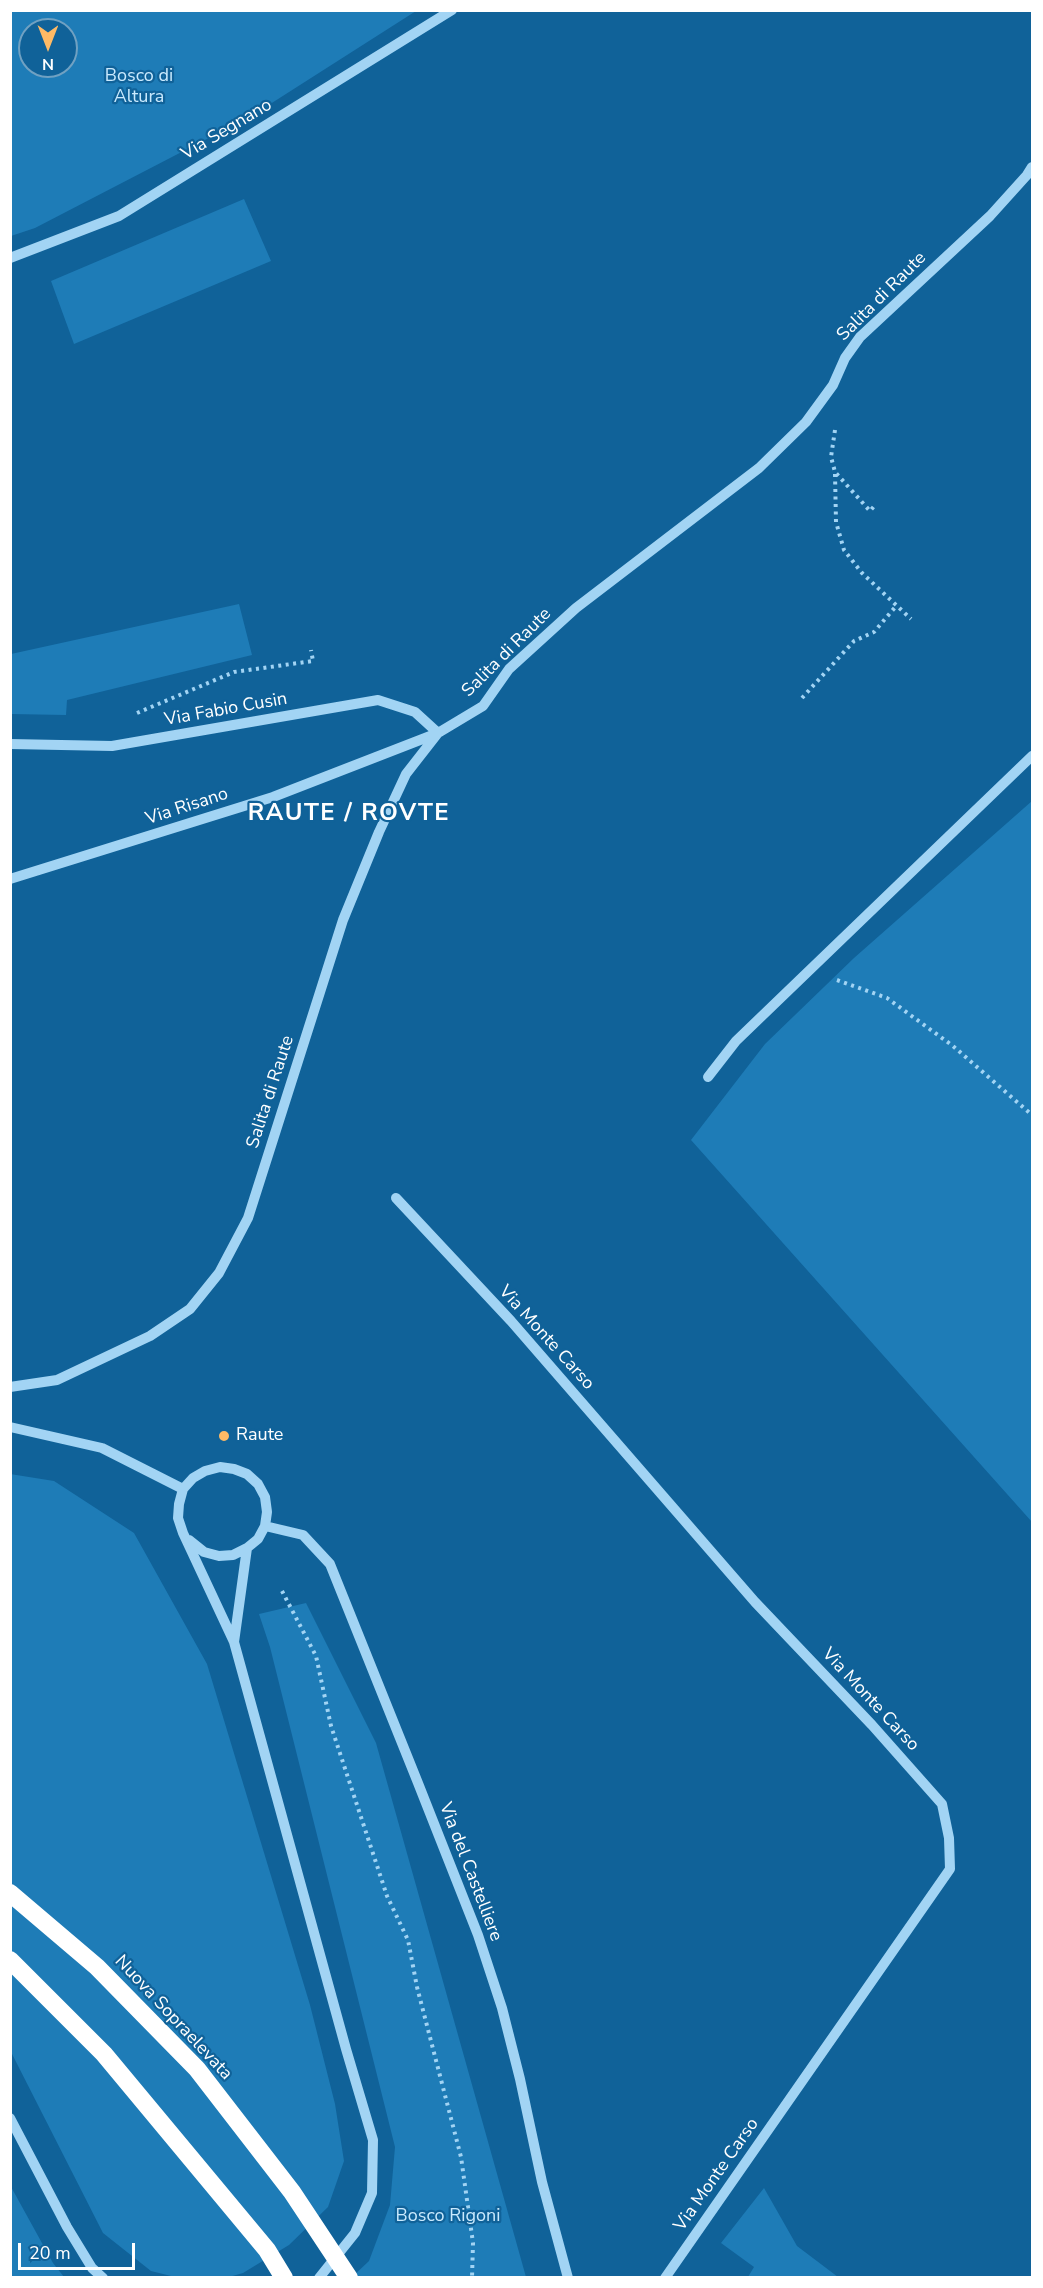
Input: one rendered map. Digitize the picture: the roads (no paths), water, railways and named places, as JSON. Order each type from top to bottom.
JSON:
[{"type":"highway","name":"Nuova Sopraelevata","points":[[10,1893],[97,1967],[197,2069],[292,2192],[349,2277]]},
{"type":"highway","points":[[10,1960],[104,2054],[267,2250],[284,2277]]},
{"type":"street","name":"Via Segnano","points":[[10,258],[119,216],[452,10]]},
{"type":"street","name":"Salita di Raute","points":[[10,1387],[57,1380],[150,1336],[190,1309],[219,1273],[248,1218],[343,920],[379,832],[406,774],[438,733],[483,706],[509,669],[576,608],[759,468],[806,422],[833,385],[845,358],[860,337],[990,216],[1028,175],[1032,167]]},
{"type":"street","name":"Via Fabio Cusin","points":[[10,744],[112,746],[378,700],[415,712],[438,733]]},
{"type":"street","name":"Via Risano","points":[[10,879],[273,797],[438,733]]},
{"type":"street","points":[[708,1077],[736,1041],[1032,756]]},
{"type":"street","name":"Via Monte Carso","points":[[396,1198],[511,1321],[755,1602],[872,1725],[942,1804],[950,1838],[950,1869],[665,2277]]},
{"type":"street","points":[[10,1426],[102,1448],[183,1490]]},
{"type":"street","points":[[183,1533],[192,1544],[204,1552],[219,1556],[233,1555],[247,1548],[258,1539],[265,1526],[267,1512],[265,1497],[258,1484],[247,1474],[234,1468],[220,1467],[205,1471],[193,1478],[183,1490],[178,1518],[183,1533],[234,1642],[373,2140],[372,2193],[355,2233],[319,2277]]},
{"type":"street","name":"Via del Castelliere","points":[[265,1526],[303,1535],[330,1564],[401,1739],[466,1904],[500,2000],[514,2050],[542,2182],[568,2277]]},
{"type":"street","points":[[234,1642],[247,1548]]},
{"type":"street","points":[[10,2118],[67,2228],[92,2268],[103,2277]]},
{"type":"place","name":"Raute","points":[[224,1436]]},
{"type":"district","name":"RAUTE / ROVTE","points":[[349,814]]},
{"type":"park label","name":"Bosco di Altura","points":[[139,88]]},
{"type":"park label","name":"Bosco Rigoni","points":[[448,2217]]}]
